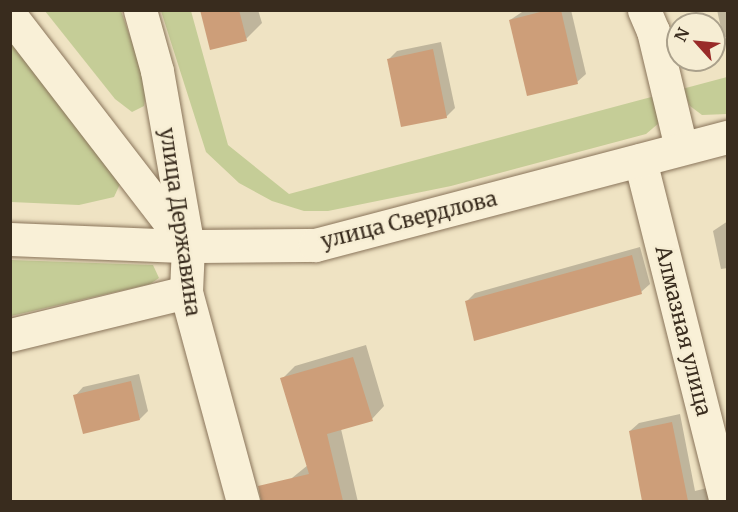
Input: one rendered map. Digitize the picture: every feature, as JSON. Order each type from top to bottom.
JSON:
[{"type":"street","name":"улица Державина","points":[[140,10],[158,71],[188,246],[186,292],[243,501]]},
{"type":"street","points":[[644,10],[653,31],[681,148]]},
{"type":"street","points":[[10,15],[188,246]]},
{"type":"street","name":"улица Свердлова","points":[[10,239],[188,246],[315,245],[728,136]]},
{"type":"street","name":"Алмазная улица","points":[[640,160],[726,501]]},
{"type":"street","points":[[10,335],[186,292]]},
{"type":"green space","points":[[45,11],[121,11],[147,85],[144,106],[132,112],[115,99]]},
{"type":"green space","points":[[161,11],[191,11],[228,145],[289,194],[655,96],[659,123],[646,134],[451,186],[328,211],[304,211],[272,201],[239,183],[206,152]]},
{"type":"green space","points":[[10,37],[120,184],[114,197],[79,205],[11,202]]},
{"type":"green space","points":[[727,77],[727,114],[702,115],[690,106],[682,89]]},
{"type":"green space","points":[[11,260],[153,265],[159,278],[150,284],[11,316]]},
{"type":"building","points":[[200,10],[239,10],[247,41],[210,50]]},
{"type":"building","points":[[548,10],[561,10],[578,84],[527,96],[509,20]]},
{"type":"building","points":[[433,49],[447,118],[401,127],[387,59]]},
{"type":"building","points":[[632,255],[642,294],[474,341],[465,301]]},
{"type":"building","points":[[353,357],[373,421],[327,434],[343,501],[261,501],[258,486],[309,474],[280,378]]},
{"type":"building","points":[[131,381],[140,420],[83,434],[73,395]]},
{"type":"building","points":[[672,422],[688,501],[642,501],[629,431]]}]
